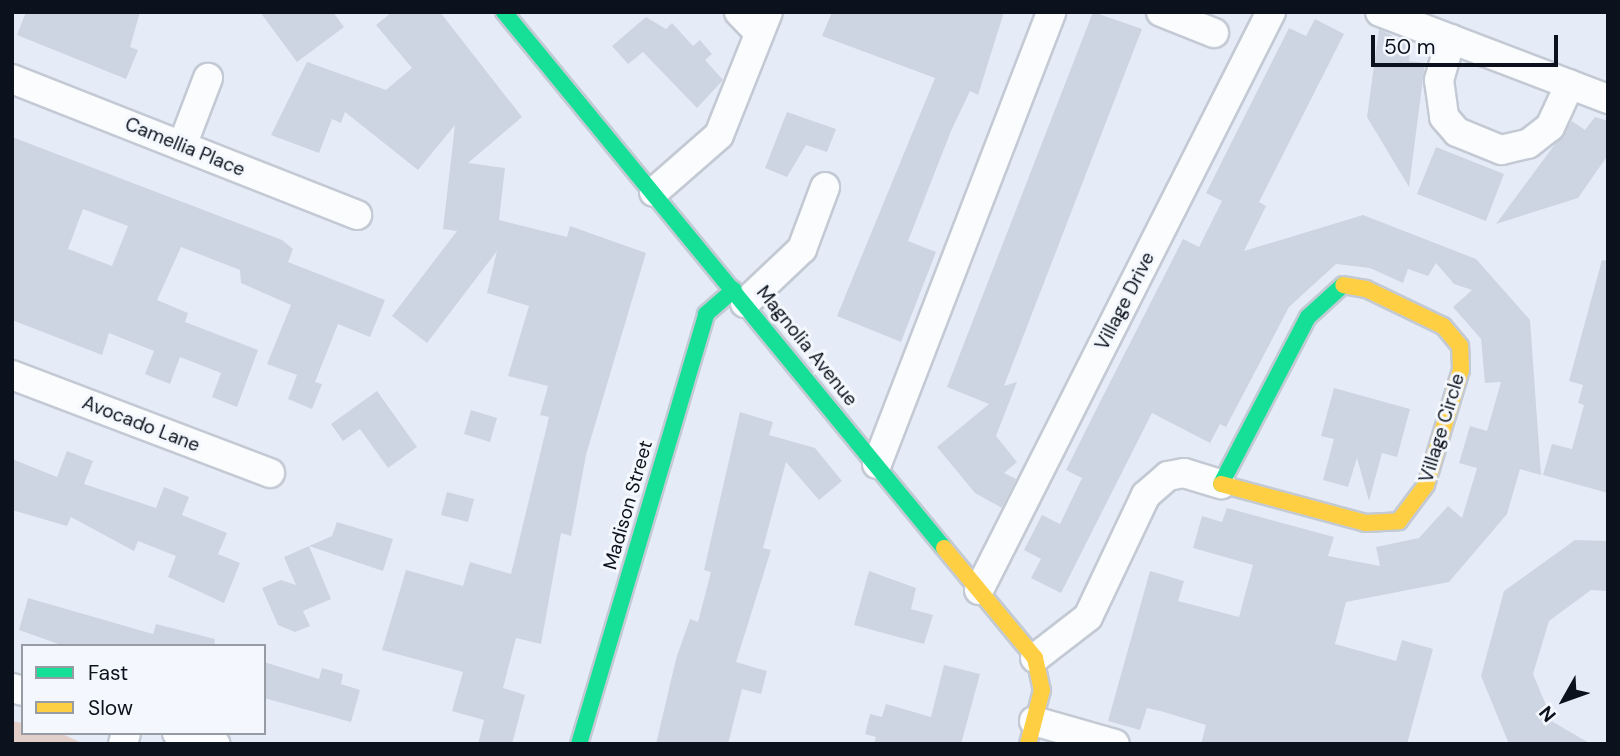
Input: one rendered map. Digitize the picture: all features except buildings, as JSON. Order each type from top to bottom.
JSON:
[{"type":"street","name":"Magnolia Avenue","points":[[504,12],[1035,658],[1042,690],[1031,733]]},
{"type":"street","points":[[654,192],[719,135],[764,23],[739,12]]},
{"type":"street","points":[[877,464],[1051,12]]},
{"type":"street","points":[[1161,12],[1214,33]]},
{"type":"street","name":"Village Drive","points":[[979,590],[1271,12]]},
{"type":"street","points":[[1380,12],[1608,99]]},
{"type":"street","points":[[1451,39],[1438,88],[1444,117],[1457,132],[1500,150],[1528,144],[1550,127],[1570,84]]},
{"type":"street","points":[[182,146],[208,78]]},
{"type":"street","name":"Camellia Place","points":[[12,79],[357,215]]},
{"type":"street","points":[[739,296],[802,249],[825,187]]},
{"type":"street","name":"Village Circle","points":[[1035,658],[1088,617],[1146,495],[1168,476],[1184,473],[1221,484],[1366,523],[1399,521],[1419,502],[1461,370],[1453,334],[1366,289],[1343,285],[1329,293],[1308,317],[1221,484]]},
{"type":"street","name":"Madison Street","points":[[579,744],[706,314],[739,296]]},
{"type":"street","name":"Avocado Lane","points":[[12,375],[270,474]]},
{"type":"street","points":[[1031,733],[1115,744]]},
{"type":"street","points":[[184,735],[215,744]]},
{"type":"shaded area","points":[[12,721],[21,723],[21,735],[64,735],[84,744],[12,744]]},
{"type":"traffic: fast","points":[[504,12],[944,548]]},
{"type":"traffic: fast","points":[[1221,484],[1308,317],[1343,285]]},
{"type":"traffic: fast","points":[[579,744],[706,314],[734,290]]},
{"type":"traffic: slow","points":[[1221,484],[1366,523],[1399,521],[1426,485],[1461,370],[1460,346],[1443,326],[1366,289],[1343,285]]},
{"type":"traffic: slow","points":[[944,548],[1035,658],[1042,690],[1028,744]]}]
